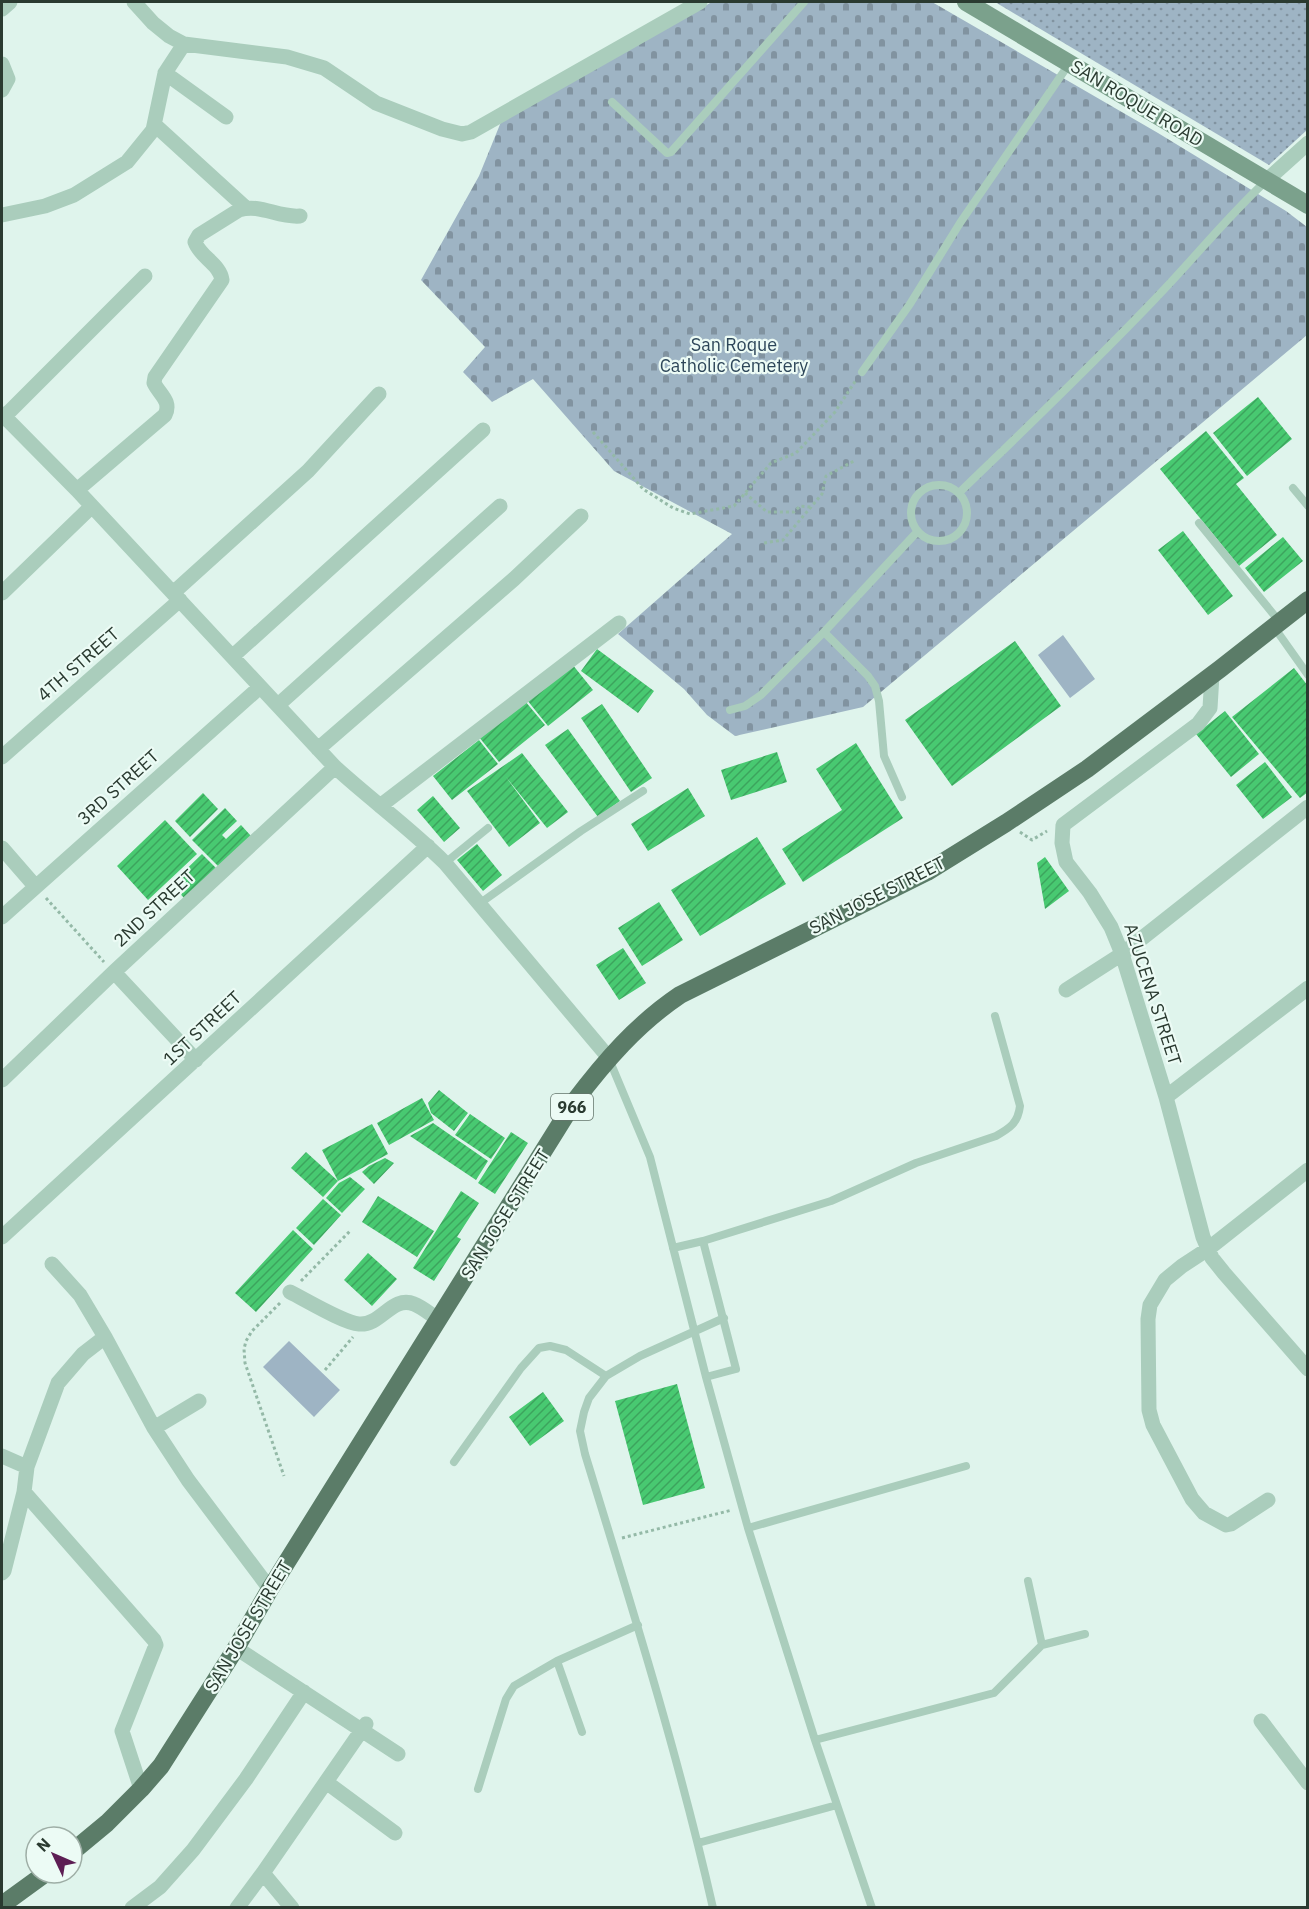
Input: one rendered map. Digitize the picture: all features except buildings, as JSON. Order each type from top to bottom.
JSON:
[{"type":"main road","name":"SAN ROQUE ROAD","points":[[966,2],[1308,205]]},
{"type":"main road","name":"SAN JOSE STREET","points":[[84,1842],[107,1823],[161,1766],[574,1102],[609,1058],[655,1012],[680,995],[927,872],[1006,823],[1087,769],[1308,600]]},
{"type":"main road","points":[[2,1905],[30,1885]]},
{"type":"street","points":[[2,9],[10,2]]},
{"type":"street","points":[[134,2],[153,23],[184,44],[287,57],[324,68],[376,103],[442,129],[462,134],[471,132],[700,2]]},
{"type":"street","points":[[2,215],[45,206],[74,195],[127,162],[153,130],[165,74],[184,44]]},
{"type":"street","points":[[2,64],[8,79],[2,90]]},
{"type":"street","points":[[165,74],[226,117]]},
{"type":"street","points":[[155,125],[246,208]]},
{"type":"street","points":[[1267,180],[1308,143]]},
{"type":"street","points":[[77,490],[165,415],[168,409],[167,401],[156,388],[155,377],[222,280],[221,273],[197,248],[195,242],[199,235],[246,208],[261,209],[289,217],[300,216]]},
{"type":"street","points":[[145,276],[2,417],[77,490],[335,767],[445,863],[609,1058]]},
{"type":"street","name":"4TH STREET","points":[[2,758],[177,597],[308,471],[379,394]]},
{"type":"street","points":[[233,656],[483,430]]},
{"type":"street","points":[[278,705],[500,506]]},
{"type":"street","points":[[2,593],[91,507]]},
{"type":"street","points":[[318,749],[514,579],[581,516]]},
{"type":"street","points":[[380,806],[619,623]]},
{"type":"street","name":"AZUCENA STREET","points":[[1212,675],[1210,708],[1198,724],[1063,825],[1062,843],[1066,862],[1090,892],[1111,927],[1122,954],[1166,1097],[1208,1249],[1224,1273],[1308,1369]]},
{"type":"street","name":"3RD STREET","points":[[2,917],[260,687]]},
{"type":"street","name":"2ND STREET","points":[[2,1080],[114,972],[335,767]]},
{"type":"street","points":[[1066,990],[1122,954],[1308,807]]},
{"type":"street","name":"1ST STREET","points":[[2,1237],[428,846]]},
{"type":"street","points":[[2,848],[35,886]]},
{"type":"street","points":[[114,972],[195,1060]]},
{"type":"street","points":[[1166,1097],[1308,988]]},
{"type":"street","points":[[1268,1500],[1226,1525],[1204,1513],[1192,1499],[1153,1425],[1149,1410],[1148,1319],[1150,1305],[1165,1280],[1308,1170]]},
{"type":"street","points":[[52,1264],[80,1295],[154,1428],[188,1480],[270,1589]]},
{"type":"street","points":[[290,1292],[349,1321],[360,1324],[379,1319],[395,1305],[407,1302],[416,1304],[438,1319]]},
{"type":"street","points":[[2,1573],[24,1492],[27,1467],[58,1383],[83,1354],[105,1337]]},
{"type":"street","points":[[154,1428],[199,1401]]},
{"type":"street","points":[[2,1456],[27,1467]]},
{"type":"street","points":[[24,1492],[156,1645],[122,1731],[141,1789]]},
{"type":"street","points":[[236,1648],[363,1727],[398,1754]]},
{"type":"street","points":[[132,1908],[160,1887],[193,1850],[246,1779],[304,1692]]},
{"type":"street","points":[[1261,1721],[1308,1783]]},
{"type":"street","points":[[237,1908],[363,1727]]},
{"type":"street","points":[[326,1782],[395,1833]]},
{"type":"street","points":[[263,1873],[292,1908]]},
{"type":"lane","points":[[612,102],[667,153],[671,152],[804,2]]},
{"type":"lane","points":[[862,372],[910,304],[960,223],[1070,63]]},
{"type":"lane","points":[[959,493],[1127,328],[1267,180]]},
{"type":"lane","points":[[936,485],[949,486],[959,493],[966,504],[967,517],[962,529],[953,538],[940,542],[928,540],[917,532],[911,522],[910,509],[915,497],[924,489],[936,485]]},
{"type":"lane","points":[[1293,488],[1308,506]]},
{"type":"lane","points":[[1199,523],[1277,625],[1308,675]]},
{"type":"lane","points":[[730,710],[745,706],[761,695],[824,632],[917,532]]},
{"type":"lane","points":[[824,632],[875,686],[879,701],[884,756],[902,797]]},
{"type":"lane","points":[[479,904],[581,831],[643,791]]},
{"type":"lane","points":[[445,863],[488,828]]},
{"type":"lane","points":[[673,1248],[703,1241],[831,1201],[907,1167],[1006,1131],[1015,1124],[1020,1106],[995,1016]]},
{"type":"lane","points":[[609,1058],[650,1157],[706,1377],[748,1528],[815,1740],[873,1908]]},
{"type":"lane","points":[[703,1241],[736,1370],[706,1377]]},
{"type":"lane","points":[[713,1908],[698,1843],[638,1625],[580,1431],[589,1398],[606,1376],[622,1365],[724,1318]]},
{"type":"lane","points":[[454,1462],[521,1368],[539,1348],[550,1346],[566,1350],[606,1376]]},
{"type":"lane","points":[[748,1528],[966,1466]]},
{"type":"lane","points":[[1028,1581],[1042,1646]]},
{"type":"lane","points":[[478,1789],[506,1699],[514,1686],[557,1661],[638,1625]]},
{"type":"lane","points":[[815,1740],[994,1693],[1042,1646],[1085,1634]]},
{"type":"lane","points":[[557,1661],[582,1732]]},
{"type":"lane","points":[[698,1843],[837,1805]]},
{"type":"path","points":[[593,432],[643,489],[673,508],[690,514],[734,506],[771,463],[796,453],[835,412],[862,372]]},
{"type":"path","points":[[764,543],[783,540],[822,494],[826,476],[854,461]]},
{"type":"path","points":[[746,493],[767,512],[794,512],[800,506],[811,507]]},
{"type":"path","points":[[1006,823],[1032,840],[1047,831]]},
{"type":"path","points":[[35,886],[114,972]]},
{"type":"path","points":[[284,1476],[245,1363],[244,1348],[252,1331],[351,1230]]},
{"type":"path","points":[[325,1370],[344,1349],[360,1324]]},
{"type":"path","points":[[612,1541],[742,1507]]},
{"type":"green space","name":"San Roque Catholic Cemetery","points":[[712,2],[932,2],[1158,133],[1286,211],[1307,227],[1307,335],[863,707],[735,736],[707,715],[684,689],[618,634],[732,534],[614,471],[533,379],[492,402],[463,372],[485,347],[421,280],[479,176],[503,117]]},
{"type":"green space","points":[[995,2],[1307,2],[1307,130],[1269,165]]},
{"type":"green space","points":[[1063,635],[1095,679],[1070,698],[1038,655]]},
{"type":"green space","points":[[289,1341],[340,1390],[314,1417],[263,1367]]}]
